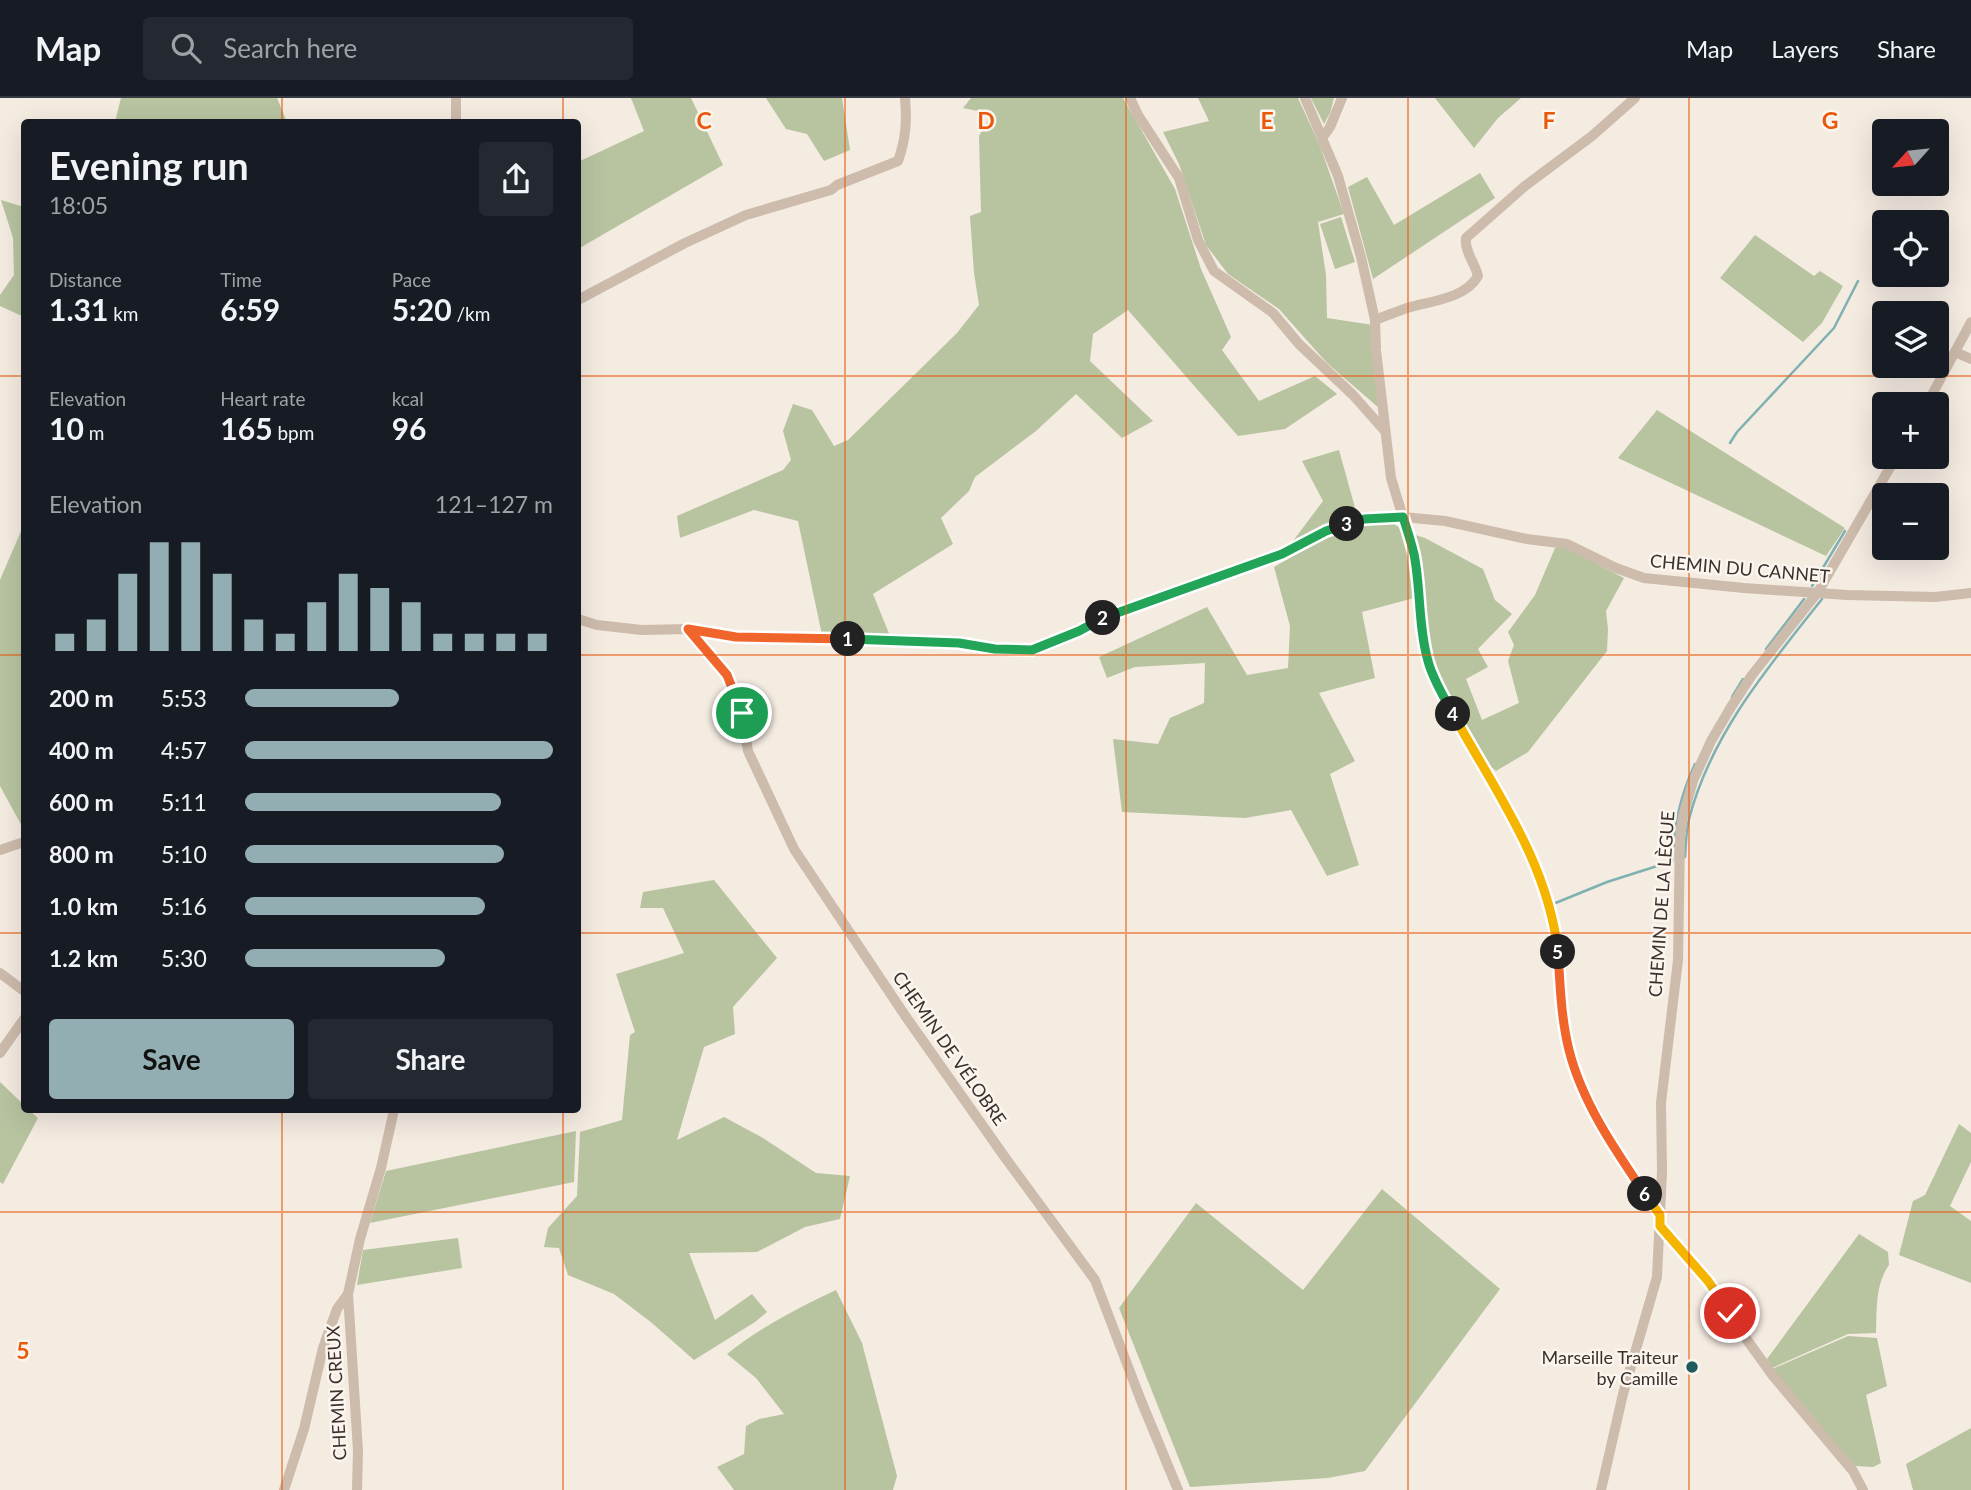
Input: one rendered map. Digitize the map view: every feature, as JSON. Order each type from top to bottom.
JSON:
[{"type":"street","points":[[456,98],[456,119]]},
{"type":"street","points":[[581,298],[685,243],[746,215],[831,190],[837,185],[898,161],[907,124],[905,98]]},
{"type":"street","points":[[1130,98],[1179,178],[1198,240],[1214,271],[1273,313],[1299,344],[1353,395],[1384,430]]},
{"type":"street","points":[[1305,98],[1338,176],[1361,257],[1374,320],[1391,478],[1414,553],[1419,615],[1428,660],[1436,683],[1524,838],[1546,895],[1558,948],[1569,1050],[1580,1082],[1611,1141],[1660,1221],[1708,1281],[1759,1357],[1853,1471],[1863,1490]]},
{"type":"street","points":[[1323,137],[1342,98]]},
{"type":"street","points":[[1374,320],[1461,292],[1474,283],[1478,276],[1465,246],[1466,238],[1525,186],[1592,136],[1635,98]]},
{"type":"street","points":[[1933,392],[1971,322]]},
{"type":"street","points":[[1955,352],[1971,359]]},
{"type":"street","name":"CHEMIN DE LA LÈGUE","points":[[1601,1490],[1623,1394],[1657,1276],[1661,1103],[1678,960],[1679,865],[1683,816],[1693,781],[1711,741],[1731,707],[1752,675],[1818,592],[1889,469]]},
{"type":"street","name":"CHEMIN DU CANNET","points":[[581,620],[597,625],[642,630],[688,629],[736,637],[905,640],[1032,650],[1047,646],[1116,612],[1282,554],[1326,531],[1364,519],[1403,517],[1445,521],[1527,539],[1567,544],[1616,568],[1644,578],[1847,595],[1935,597],[1971,593]]},
{"type":"street","name":"CHEMIN DE VÉLOBRE","points":[[688,629],[727,675],[742,713],[748,751],[794,849],[904,1014],[1095,1280],[1178,1490]]},
{"type":"street","points":[[0,850],[21,843]]},
{"type":"street","points":[[0,973],[21,989]]},
{"type":"street","points":[[0,1053],[21,1022]]},
{"type":"street","points":[[284,1490],[304,1429],[323,1348],[337,1309],[348,1294],[393,1113]]},
{"type":"street","name":"CHEMIN CREUX","points":[[348,1294],[358,1451],[357,1490]]},
{"type":"green space","points":[[121,98],[277,98],[286,119],[116,119]]},
{"type":"green space","points":[[631,98],[691,98],[723,165],[581,247],[581,161],[644,131]]},
{"type":"green space","points":[[766,98],[842,98],[850,150],[824,161],[807,134],[786,129]]},
{"type":"green space","points":[[971,98],[1123,98],[1175,189],[1201,269],[1231,337],[1222,350],[1259,401],[1315,376],[1337,394],[1285,429],[1238,436],[1128,310],[1093,334],[1090,361],[1153,421],[1122,438],[1076,394],[1036,431],[975,477],[969,491],[941,518],[953,544],[873,594],[890,636],[822,635],[798,521],[754,510],[680,538],[677,516],[783,470],[791,460],[783,431],[793,404],[812,410],[834,446],[848,440],[957,333],[979,305],[970,216],[981,212],[979,136],[992,114],[963,108]]},
{"type":"green space","points":[[1198,98],[1298,98],[1320,146],[1344,214],[1318,222],[1326,275],[1327,318],[1373,325],[1379,408],[1327,363],[1279,309],[1228,274],[1206,245],[1179,164],[1163,132],[1209,121]]},
{"type":"green space","points":[[1311,98],[1334,98],[1324,124]]},
{"type":"green space","points":[[1435,98],[1521,98],[1498,118],[1474,148]]},
{"type":"green space","points":[[1480,173],[1495,198],[1373,279],[1348,187],[1367,177],[1394,225]]},
{"type":"green space","points":[[1,200],[21,206],[21,316],[0,306],[0,295],[14,275],[13,238]]},
{"type":"green space","points":[[1341,217],[1355,262],[1335,269],[1320,224]]},
{"type":"green space","points":[[1755,235],[1814,276],[1820,271],[1843,286],[1822,323],[1803,342],[1720,278]]},
{"type":"green space","points":[[1657,410],[1845,528],[1826,556],[1618,458]]},
{"type":"green space","points":[[1339,450],[1357,515],[1290,545],[1323,501],[1302,461]]},
{"type":"green space","points":[[1391,522],[1405,531],[1415,576],[1414,598],[1362,612],[1375,678],[1319,693],[1355,761],[1330,774],[1359,865],[1327,876],[1291,810],[1245,818],[1122,812],[1113,739],[1158,744],[1170,718],[1204,703],[1205,663],[1135,667],[1107,678],[1099,657],[1207,607],[1247,675],[1288,668],[1290,626],[1274,567],[1328,536],[1358,527]]},
{"type":"green space","points":[[21,531],[21,824],[0,786],[0,580]]},
{"type":"green space","points":[[1412,534],[1425,538],[1483,569],[1495,600],[1512,614],[1478,649],[1488,667],[1466,679],[1482,720],[1519,703],[1508,661],[1514,645],[1508,632],[1535,595],[1555,548],[1566,548],[1624,578],[1606,611],[1607,651],[1528,752],[1496,771],[1482,759],[1440,683],[1425,630]]},
{"type":"green space","points":[[714,880],[777,958],[733,1007],[735,1034],[704,1047],[677,1140],[724,1117],[763,1138],[816,1173],[850,1176],[840,1219],[805,1227],[757,1252],[689,1253],[715,1320],[752,1294],[767,1312],[694,1360],[614,1294],[568,1275],[559,1248],[544,1247],[548,1228],[577,1196],[580,1132],[622,1120],[630,1035],[635,1032],[616,974],[684,953],[663,908],[640,908],[643,892]]},
{"type":"green space","points":[[0,1082],[21,1102],[21,1113],[32,1113],[38,1118],[3,1184],[0,1182]]},
{"type":"green space","points":[[1959,1124],[1971,1133],[1971,1162],[1950,1206],[1971,1221],[1971,1283],[1899,1255],[1913,1201],[1925,1195]]},
{"type":"green space","points":[[576,1131],[574,1182],[370,1223],[386,1171]]},
{"type":"green space","points":[[1382,1189],[1500,1289],[1365,1471],[1328,1478],[1190,1487],[1119,1308],[1196,1203],[1303,1290]]},
{"type":"green space","points":[[1859,1234],[1888,1252],[1889,1265],[1881,1281],[1878,1298],[1876,1333],[1848,1334],[1772,1368],[1767,1359]]},
{"type":"green space","points":[[458,1238],[462,1268],[357,1285],[363,1250]]},
{"type":"green space","points":[[836,1290],[862,1343],[897,1476],[893,1490],[734,1490],[717,1467],[744,1454],[746,1426],[759,1419],[784,1414],[756,1378],[727,1354],[780,1319]]},
{"type":"green space","points":[[1848,1336],[1877,1338],[1887,1386],[1866,1395],[1881,1463],[1873,1467],[1854,1466],[1772,1369]]},
{"type":"green space","points":[[1971,1428],[1971,1490],[1913,1490],[1906,1464]]},
{"type":"waterway","points":[[1730,443],[1737,432],[1834,328],[1858,281]]},
{"type":"waterway","points":[[1812,586],[1845,531]]},
{"type":"waterway","points":[[1766,649],[1804,599]]},
{"type":"waterway","points":[[1685,857],[1689,819],[1712,758],[1744,702],[1822,599]]},
{"type":"waterway","points":[[1732,697],[1743,679]]},
{"type":"waterway","points":[[1553,904],[1607,882],[1673,861],[1679,811],[1695,764]]},
{"type":"place","name":"Marseille Traiteur by Camille","points":[[1692,1367]]},
{"type":"route","points":[[742,713],[727,675],[688,629],[736,637],[878,639],[1032,650],[1047,646],[1116,612],[1282,554],[1326,531],[1364,519],[1403,517],[1414,553],[1419,615],[1428,660],[1436,683],[1524,838],[1546,895],[1558,948],[1569,1050],[1580,1082],[1611,1141],[1660,1215],[1660,1226],[1708,1281],[1730,1313]]}]
